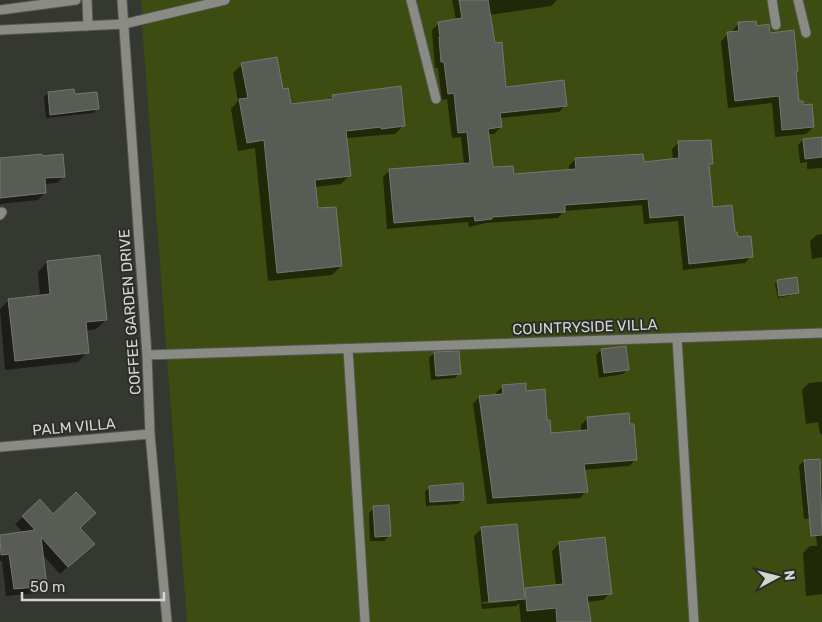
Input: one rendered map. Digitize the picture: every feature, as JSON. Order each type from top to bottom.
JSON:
[{"type":"street","points":[[0,10],[22,4],[76,0]]},
{"type":"street","points":[[87,0],[88,26]]},
{"type":"street","name":"COFFEE GARDEN DRIVE","points":[[122,0],[147,355],[150,434],[166,622]]},
{"type":"street","points":[[0,30],[124,24],[226,0]]},
{"type":"street","points":[[411,0],[436,99]]},
{"type":"street","points":[[772,0],[776,25]]},
{"type":"street","points":[[798,0],[806,33]]},
{"type":"street","name":"COUNTRYSIDE VILLA","points":[[147,355],[822,333]]},
{"type":"street","points":[[677,338],[694,622]]},
{"type":"street","points":[[348,349],[365,622]]},
{"type":"street","name":"PALM VILLA","points":[[0,447],[150,434]]},
{"type":"green space","points":[[141,0],[822,0],[822,622],[187,622]]},
{"type":"building","points":[[459,0],[488,0],[495,43],[502,42],[506,87],[564,80],[567,106],[500,113],[502,127],[488,129],[493,167],[513,166],[514,174],[576,169],[575,158],[643,154],[644,162],[679,158],[678,141],[711,140],[713,164],[709,164],[713,207],[732,205],[735,232],[737,232],[738,237],[751,236],[753,257],[689,264],[684,215],[650,218],[648,199],[565,205],[565,212],[492,217],[492,219],[475,221],[474,216],[394,223],[389,169],[470,163],[467,132],[458,133],[454,93],[448,94],[444,62],[441,62],[439,37],[438,22],[462,18]]},
{"type":"building","points":[[756,21],[757,26],[769,24],[770,33],[794,30],[799,101],[803,101],[803,105],[812,104],[814,127],[782,130],[779,96],[735,101],[727,32],[739,31],[738,22]]},
{"type":"building","points":[[277,57],[283,89],[288,88],[291,104],[333,99],[332,95],[401,86],[405,126],[346,131],[351,176],[315,180],[318,208],[336,207],[342,266],[277,273],[264,140],[247,143],[239,99],[248,98],[241,63]]},
{"type":"building","points":[[74,89],[75,94],[97,92],[99,109],[50,115],[48,92]]},
{"type":"building","points":[[822,137],[822,157],[805,159],[803,139]]},
{"type":"building","points":[[42,154],[42,156],[63,154],[65,177],[45,178],[46,193],[0,198],[0,158]]},
{"type":"building","points":[[100,255],[107,320],[86,322],[89,353],[15,361],[8,299],[50,294],[47,261]]},
{"type":"building","points":[[797,277],[799,293],[779,296],[777,280]]},
{"type":"building","points":[[626,346],[629,370],[604,373],[601,349]]},
{"type":"building","points":[[459,351],[461,374],[436,376],[434,352]]},
{"type":"building","points":[[526,383],[526,391],[545,389],[547,420],[550,420],[551,433],[588,430],[587,417],[629,413],[630,424],[634,424],[637,460],[584,464],[588,492],[493,498],[479,396],[503,394],[502,385]]},
{"type":"building","points":[[820,459],[822,535],[811,536],[804,460]]},
{"type":"building","points":[[463,483],[464,500],[430,502],[429,486]]},
{"type":"building","points":[[76,492],[96,513],[80,528],[95,544],[68,567],[41,537],[47,586],[14,589],[9,554],[1,555],[0,535],[35,530],[22,516],[40,499],[53,514]]},
{"type":"building","points":[[389,505],[391,536],[375,537],[373,506]]},
{"type":"building","points":[[517,524],[525,599],[489,602],[481,527]]},
{"type":"building","points":[[605,537],[612,594],[587,596],[591,622],[557,622],[556,608],[527,611],[525,588],[563,584],[559,542]]}]
